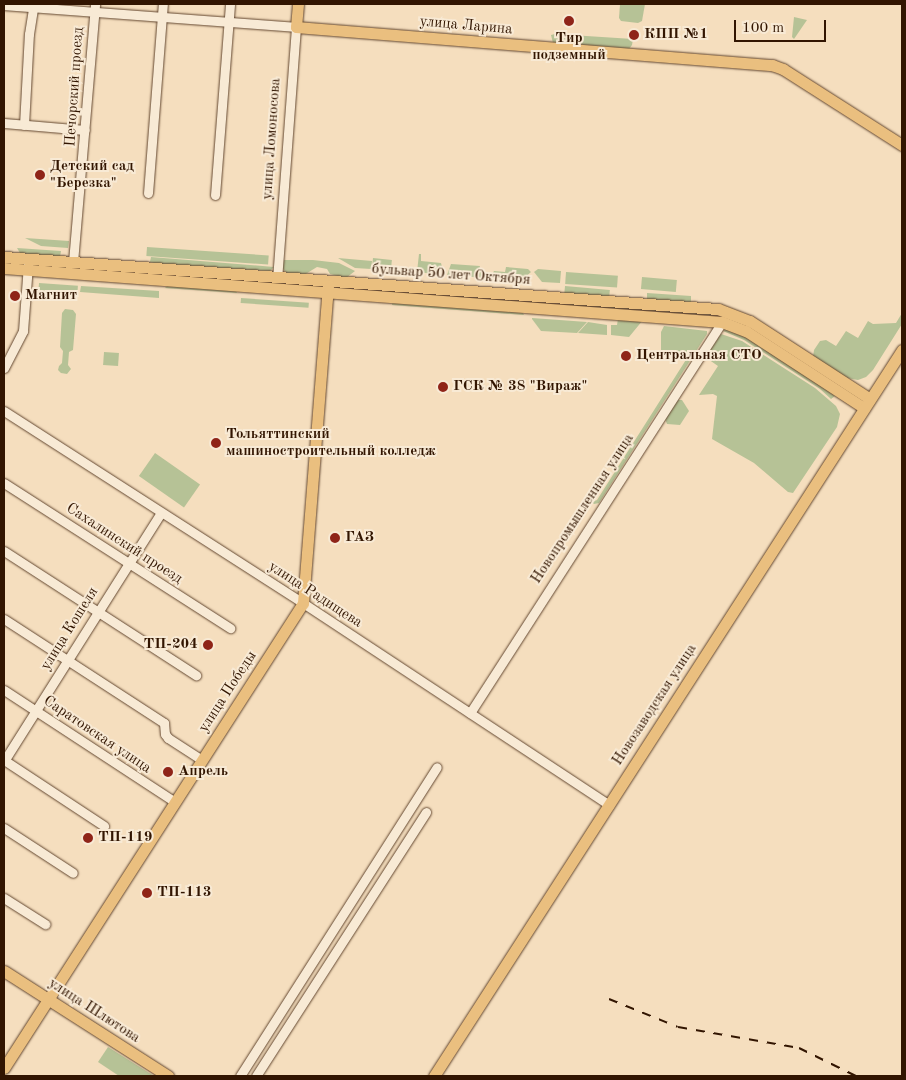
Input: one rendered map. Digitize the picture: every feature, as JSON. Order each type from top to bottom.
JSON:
[{"type":"main road","name":"улица Ломоносова","points":[[296,26],[298,4]]},
{"type":"main road","name":"улица Ларина","points":[[296,26],[772,65],[783,69],[902,145]]},
{"type":"main road","name":"бульвар 50 лет Октября","points":[[4,257],[28,264],[560,303],[718,310],[735,314],[759,326],[867,404]]},
{"type":"main road","name":"бульвар 50 лет Октября","points":[[4,268],[28,264],[72,262],[277,277],[328,286]]},
{"type":"main road","name":"улица Победы","points":[[4,1068],[303,603],[328,286]]},
{"type":"main road","name":"бульвар 50 лет Октября","points":[[560,303],[722,322],[746,331],[840,386]]},
{"type":"main road","name":"Новозаводская улица","points":[[434,1076],[902,350]]},
{"type":"main road","name":"улица Шлютова","points":[[4,970],[168,1076]]},
{"type":"street","points":[[148,193],[163,4]]},
{"type":"street","points":[[215,195],[230,4]]},
{"type":"street","name":"улица Ларина","points":[[4,5],[95,8],[162,17],[296,26]]},
{"type":"street","points":[[24,125],[29,34],[34,6]]},
{"type":"street","name":"Печорский проезд","points":[[72,262],[95,8]]},
{"type":"street","name":"улица Ломоносова","points":[[277,277],[296,26]]},
{"type":"street","points":[[4,123],[85,130]]},
{"type":"street","points":[[4,368],[23,331],[28,264]]},
{"type":"street","name":"Новопромышленная улица","points":[[470,713],[722,322]]},
{"type":"street","name":"улица Радищева","points":[[4,411],[160,513],[303,603],[609,805]]},
{"type":"street","name":"Сахалинский проезд","points":[[4,483],[230,628]]},
{"type":"street","name":"улица Кошеля","points":[[4,761],[160,513]]},
{"type":"street","points":[[4,550],[196,676]]},
{"type":"street","points":[[4,619],[164,723],[165,734],[168,738],[202,760]]},
{"type":"street","name":"Саратовская улица","points":[[4,690],[175,802]]},
{"type":"street","points":[[4,761],[104,826]]},
{"type":"street","points":[[240,1076],[437,767]]},
{"type":"street","points":[[256,1076],[426,812]]},
{"type":"street","points":[[4,828],[73,873]]},
{"type":"street","points":[[4,898],[45,924]]},
{"type":"green space","points":[[620,4],[645,4],[642,21],[638,23],[621,21],[619,18]]},
{"type":"green space","points":[[794,17],[807,20],[794,39],[792,37]]},
{"type":"green space","points":[[551,35],[633,39],[629,49],[553,43]]},
{"type":"green space","points":[[25,238],[69,241],[68,248],[41,246]]},
{"type":"green space","points":[[147,247],[269,256],[268,264],[146,256]]},
{"type":"green space","points":[[17,248],[61,251],[60,257],[20,253]]},
{"type":"green space","points":[[419,254],[421,254],[421,261],[441,263],[444,275],[417,272]]},
{"type":"green space","points":[[151,257],[274,267],[270,271],[162,265],[150,262]]},
{"type":"green space","points":[[338,258],[372,261],[371,269],[355,268]]},
{"type":"green space","points":[[373,258],[392,260],[391,271],[372,269]]},
{"type":"green space","points":[[282,260],[313,260],[339,263],[355,271],[346,278],[330,274],[327,269],[317,267],[304,275],[288,274],[282,268]]},
{"type":"green space","points":[[451,264],[480,266],[479,269],[485,272],[485,278],[447,275]]},
{"type":"green space","points":[[506,267],[528,269],[531,272],[522,280],[490,278],[494,271],[505,272]]},
{"type":"green space","points":[[538,269],[561,271],[560,283],[542,282],[534,272]]},
{"type":"green space","points":[[566,272],[618,276],[617,288],[565,284]]},
{"type":"green space","points":[[642,277],[677,280],[676,292],[641,289]]},
{"type":"green space","points":[[39,283],[78,286],[77,293],[39,290]]},
{"type":"green space","points":[[168,285],[236,291],[237,293],[165,288]]},
{"type":"green space","points":[[81,286],[159,291],[159,298],[80,292]]},
{"type":"green space","points":[[565,286],[610,290],[609,297],[564,293]]},
{"type":"green space","points":[[647,293],[691,296],[691,302],[647,300]]},
{"type":"green space","points":[[241,298],[309,303],[308,308],[241,303]]},
{"type":"green space","points":[[393,299],[523,313],[524,315],[392,305]]},
{"type":"green space","points":[[570,303],[712,314],[712,315],[570,305]]},
{"type":"green space","points":[[65,309],[73,310],[76,314],[73,350],[69,352],[68,365],[71,369],[67,374],[61,373],[58,370],[62,363],[63,351],[60,347],[62,313]]},
{"type":"green space","points":[[902,313],[902,324],[873,370],[866,377],[858,380],[847,378],[813,357],[814,350],[820,341],[826,340],[836,346],[846,331],[858,338],[868,321],[873,324],[896,323]]},
{"type":"green space","points":[[532,319],[587,322],[577,333],[541,331]]},
{"type":"green space","points":[[618,319],[643,320],[629,337],[611,335],[611,325],[617,325]]},
{"type":"green space","points":[[588,322],[607,325],[607,335],[578,333]]},
{"type":"green space","points":[[664,326],[707,331],[707,334],[599,503],[594,504],[592,502],[597,500],[689,355],[689,353],[661,351],[661,332]]},
{"type":"green space","points":[[727,329],[743,333],[823,385],[835,396],[831,399],[820,389],[744,340],[723,331]]},
{"type":"green space","points":[[721,334],[742,341],[815,388],[836,406],[840,414],[837,427],[793,493],[788,492],[754,463],[712,439],[717,396],[713,394],[699,395],[718,366],[705,357]]},
{"type":"green space","points":[[104,352],[119,353],[118,366],[103,365]]},
{"type":"green space","points":[[677,400],[682,400],[689,411],[680,425],[667,424],[665,419]]},
{"type":"green space","points":[[155,453],[200,485],[184,507],[139,476]]},
{"type":"green space","points":[[108,1047],[154,1076],[119,1076],[98,1062]]},
{"type":"railway","points":[[609,999],[678,1027],[799,1048],[856,1076]]},
{"type":"place","name":"Тир подземный","points":[[569,21]]},
{"type":"place","name":"КПП №1","points":[[634,35]]},
{"type":"place","name":"Детский сад \"Березка\"","points":[[40,175]]},
{"type":"place","name":"Магнит","points":[[15,296]]},
{"type":"place","name":"Центральная СТО","points":[[626,356]]},
{"type":"place","name":"ГСК № 38 \"Вираж\"","points":[[443,387]]},
{"type":"place","name":"Тольяттинский машиностроительный колледж","points":[[216,443]]},
{"type":"place","name":"ГАЗ","points":[[335,538]]},
{"type":"place","name":"ТП-204","points":[[208,645]]},
{"type":"place","name":"Апрель","points":[[168,772]]},
{"type":"place","name":"ТП-119","points":[[88,838]]},
{"type":"place","name":"ТП-113","points":[[147,893]]}]
